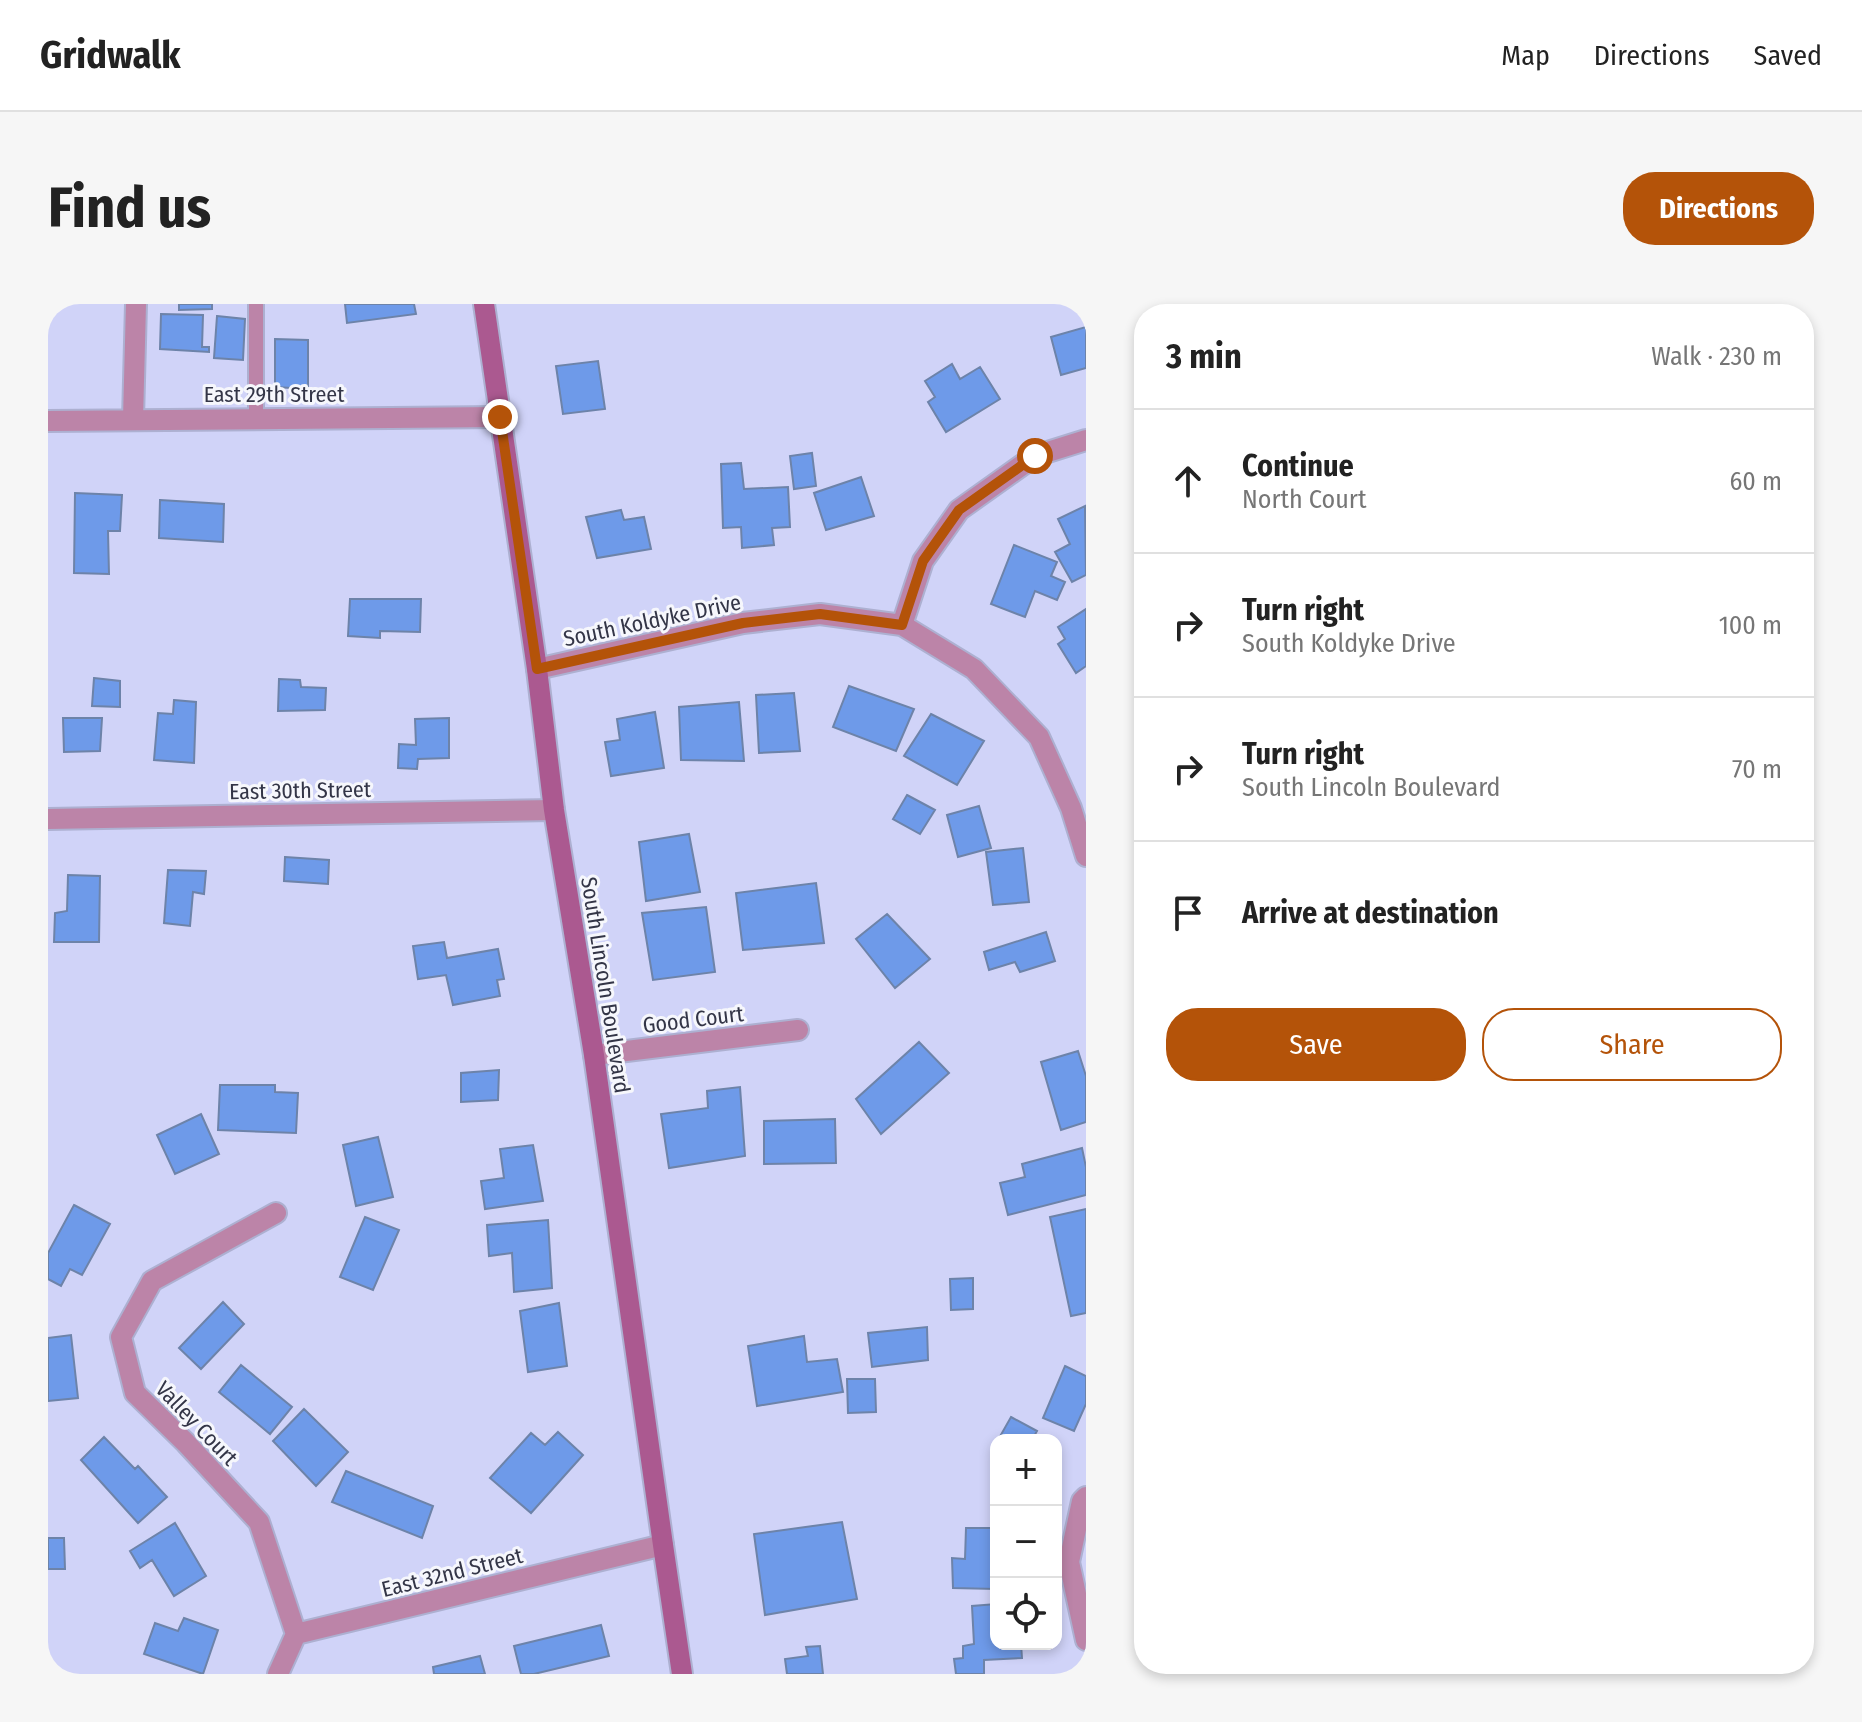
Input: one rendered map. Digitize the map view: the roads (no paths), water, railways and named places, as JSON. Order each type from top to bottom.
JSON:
[{"type":"street","points":[[133,419],[136,304]]},
{"type":"street","name":"South Lincoln Boulevard","points":[[484,304],[537,669],[554,810],[594,1055],[682,1674]]},
{"type":"street","name":"East 29th Street","points":[[48,421],[500,417]]},
{"type":"street","points":[[902,625],[923,561],[959,510],[1035,456],[1086,440]]},
{"type":"street","name":"South Koldyke Drive","points":[[537,669],[743,623],[820,614],[902,625],[974,669],[1039,737],[1071,808],[1086,856]]},
{"type":"street","name":"East 30th Street","points":[[48,819],[554,810]]},
{"type":"street","name":"Good Court","points":[[594,1055],[798,1030]]},
{"type":"street","name":"Valley Court","points":[[276,1213],[152,1281],[121,1337],[135,1393],[259,1522],[296,1634]]},
{"type":"street","points":[[1086,1497],[1082,1501],[1069,1562],[1086,1640]]},
{"type":"street","name":"East 32nd Street","points":[[296,1634],[663,1545]]},
{"type":"street","points":[[278,1674],[296,1634]]},
{"type":"lane","points":[[256,304],[256,418]]}]
